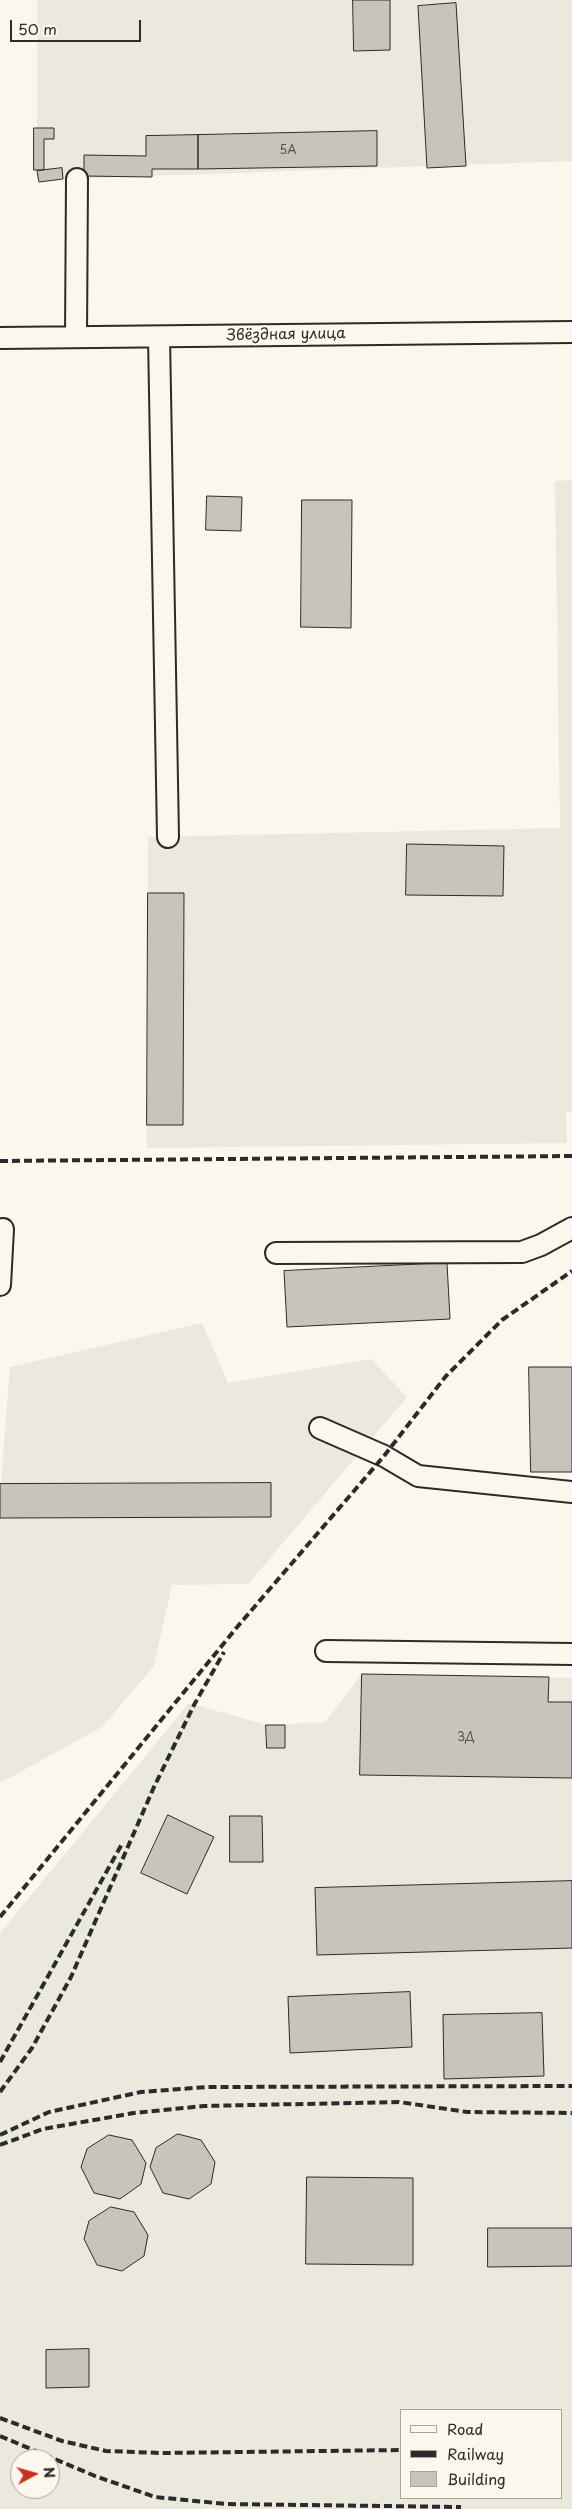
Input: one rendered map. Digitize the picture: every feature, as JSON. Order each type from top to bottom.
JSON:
[{"type":"street","points":[[76,337],[77,179]]},
{"type":"street","name":"Звёздная улица","points":[[0,338],[572,332]]},
{"type":"street","points":[[159,337],[168,837]]},
{"type":"street","points":[[276,1254],[522,1252],[541,1245],[572,1228]]},
{"type":"street","points":[[0,1285],[3,1229]]},
{"type":"street","points":[[320,1428],[384,1456],[418,1476],[572,1492]]},
{"type":"street","points":[[326,1651],[572,1654]]},
{"type":"shaded area","points":[[37,0],[572,0],[572,161],[37,180]]},
{"type":"shaded area","points":[[572,480],[572,1112],[566,1112],[567,1143],[147,1148],[148,837],[560,828],[555,481]]},
{"type":"shaded area","points":[[202,1323],[228,1383],[371,1359],[407,1397],[248,1584],[172,1585],[154,1666],[102,1727],[0,1783],[0,1494],[10,1367]]},
{"type":"shaded area","points":[[362,1674],[572,1678],[572,2509],[0,2509],[0,1933],[189,1703],[266,1725],[325,1722]]},
{"type":"building","points":[[353,0],[390,0],[390,50],[354,51]]},
{"type":"building","points":[[456,3],[466,166],[427,168],[418,6]]},
{"type":"building","points":[[34,128],[54,128],[54,139],[44,139],[44,170],[34,170]]},
{"type":"building","points":[[377,131],[377,166],[198,169],[198,135]]},
{"type":"building","points":[[198,135],[198,169],[152,169],[152,177],[84,176],[84,155],[146,156],[146,136]]},
{"type":"building","points":[[62,168],[63,179],[39,182],[37,171]]},
{"type":"building","points":[[207,496],[242,497],[241,531],[206,530]]},
{"type":"building","points":[[302,500],[352,500],[351,628],[301,627]]},
{"type":"building","points":[[407,844],[504,846],[503,896],[406,895]]},
{"type":"building","points":[[148,893],[184,893],[183,1125],[147,1125]]},
{"type":"building","points":[[447,1263],[450,1319],[287,1327],[284,1271]]},
{"type":"building","points":[[529,1367],[572,1367],[572,1472],[531,1472]]},
{"type":"building","points":[[271,1483],[271,1517],[0,1518],[0,1484]]},
{"type":"building","points":[[362,1674],[549,1677],[548,1702],[572,1702],[572,1778],[360,1775]]},
{"type":"building","points":[[266,1725],[285,1725],[285,1748],[267,1748]]},
{"type":"building","points":[[168,1815],[214,1837],[187,1894],[141,1873]]},
{"type":"building","points":[[230,1816],[262,1816],[263,1862],[230,1862]]},
{"type":"building","points":[[572,1881],[572,1948],[317,1955],[315,1888]]},
{"type":"building","points":[[410,1992],[412,2047],[290,2053],[288,1997]]},
{"type":"building","points":[[542,2013],[544,2076],[444,2079],[443,2015]]},
{"type":"building","points":[[178,2134],[201,2140],[215,2162],[211,2184],[189,2199],[163,2193],[150,2167],[156,2148]]},
{"type":"building","points":[[109,2135],[132,2140],[146,2163],[141,2184],[120,2199],[94,2193],[81,2167],[87,2149]]},
{"type":"building","points":[[307,2177],[413,2178],[413,2265],[306,2264]]},
{"type":"building","points":[[111,2207],[134,2212],[148,2235],[144,2256],[122,2271],[97,2265],[84,2239],[89,2221]]},
{"type":"building","points":[[488,2228],[572,2228],[572,2266],[488,2267]]},
{"type":"building","points":[[89,2349],[89,2387],[46,2388],[46,2350]]},
{"type":"railway","points":[[0,1161],[572,1156]]},
{"type":"railway","points":[[0,1917],[238,1626],[384,1456],[446,1376],[502,1320],[572,1271]]},
{"type":"railway","points":[[0,2092],[32,2048],[71,1977],[154,1787],[194,1705],[224,1652]]},
{"type":"railway","points":[[0,2062],[122,1844]]},
{"type":"railway","points":[[0,2135],[49,2112],[141,2092],[207,2087],[572,2086]]},
{"type":"railway","points":[[0,2145],[43,2129],[134,2113],[204,2106],[399,2102],[467,2112],[572,2113]]},
{"type":"railway","points":[[0,2418],[62,2441],[106,2451],[162,2453],[400,2450]]},
{"type":"railway","points":[[0,2436],[95,2476],[155,2497],[226,2504],[461,2507]]}]
